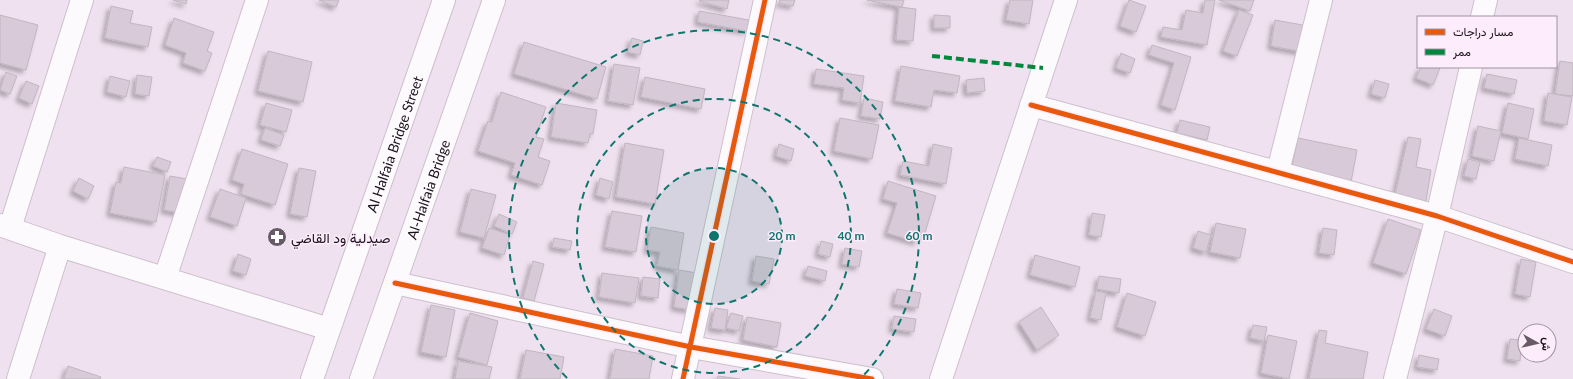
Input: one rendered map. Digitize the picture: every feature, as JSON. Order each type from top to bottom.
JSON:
[{"type":"street","points":[[82,0],[5,227],[60,246],[329,329]]},
{"type":"street","points":[[165,278],[257,0]]},
{"type":"street","name":"Al Halfaia Bridge Street","points":[[312,379],[444,0]]},
{"type":"street","name":"Al-Halfaia Bridge","points":[[361,379],[494,0]]},
{"type":"street","points":[[683,379],[765,0]]},
{"type":"street","points":[[941,379],[1066,0]]},
{"type":"street","points":[[1278,172],[1321,0]]},
{"type":"street","points":[[1482,16],[1486,0]]},
{"type":"street","points":[[1395,379],[1437,216],[1471,68]]},
{"type":"street","points":[[1031,105],[1437,216],[1573,262]]},
{"type":"street","points":[[18,379],[60,246]]},
{"type":"street","points":[[395,282],[691,347],[872,379]]},
{"type":"building","points":[[173,0],[187,0],[186,4]]},
{"type":"building","points":[[319,0],[339,0],[336,7]]},
{"type":"building","points":[[729,0],[727,9],[699,1]]},
{"type":"building","points":[[780,0],[795,0],[793,6],[779,3]]},
{"type":"building","points":[[867,0],[904,0],[902,7]]},
{"type":"building","points":[[1010,0],[1033,0],[1029,24],[1006,20]]},
{"type":"building","points":[[1129,0],[1146,6],[1136,32],[1120,26]]},
{"type":"building","points":[[1205,0],[1215,0],[1207,45],[1161,37],[1163,27],[1182,30],[1186,10],[1203,13]]},
{"type":"building","points":[[1219,0],[1254,0],[1250,11]]},
{"type":"building","points":[[111,6],[133,11],[130,23],[152,27],[148,47],[105,38]]},
{"type":"building","points":[[899,7],[916,9],[913,41],[896,40]]},
{"type":"building","points":[[1239,10],[1253,15],[1237,56],[1223,51]]},
{"type":"building","points":[[699,11],[749,20],[747,31],[698,22]]},
{"type":"building","points":[[0,15],[38,25],[26,70],[0,63]]},
{"type":"building","points":[[934,15],[950,16],[950,28],[934,28]]},
{"type":"building","points":[[174,18],[214,32],[207,51],[212,53],[205,71],[183,63],[186,53],[165,45]]},
{"type":"building","points":[[1275,20],[1308,26],[1303,52],[1271,46]]},
{"type":"building","points":[[632,38],[643,41],[640,55],[628,52]]},
{"type":"building","points":[[524,42],[606,67],[597,99],[514,74]]},
{"type":"building","points":[[1152,45],[1191,57],[1175,110],[1161,105],[1174,63],[1149,55]]},
{"type":"building","points":[[268,51],[312,62],[303,102],[258,91]]},
{"type":"building","points":[[1121,53],[1135,59],[1130,73],[1116,68]]},
{"type":"building","points":[[1560,61],[1573,63],[1573,96],[1555,94]]},
{"type":"building","points":[[614,64],[640,68],[633,105],[608,101]]},
{"type":"building","points":[[901,66],[960,76],[957,93],[934,90],[931,107],[895,101]]},
{"type":"building","points":[[1421,68],[1440,68],[1433,85],[1416,78]]},
{"type":"building","points":[[816,69],[864,76],[860,103],[842,100],[844,88],[814,84]]},
{"type":"building","points":[[6,72],[17,76],[10,94],[0,90]]},
{"type":"building","points":[[1487,74],[1517,80],[1514,94],[1484,88]]},
{"type":"building","points":[[137,75],[152,77],[149,96],[135,94]]},
{"type":"building","points":[[110,76],[130,81],[126,97],[107,92]]},
{"type":"building","points":[[645,77],[705,89],[701,109],[641,97]]},
{"type":"building","points":[[984,78],[985,91],[967,93],[966,80]]},
{"type":"building","points":[[1375,80],[1389,84],[1385,98],[1371,94]]},
{"type":"building","points":[[26,81],[39,86],[32,104],[19,98]]},
{"type":"building","points":[[501,92],[546,107],[536,137],[544,139],[538,157],[550,161],[542,185],[511,175],[515,163],[478,151],[488,121],[492,122]]},
{"type":"building","points":[[1548,93],[1572,97],[1567,125],[1544,121]]},
{"type":"building","points":[[864,98],[883,102],[880,119],[861,116]]},
{"type":"building","points":[[266,103],[292,110],[286,132],[260,125]]},
{"type":"building","points":[[556,103],[597,110],[593,134],[590,134],[588,143],[551,137]]},
{"type":"building","points":[[1508,103],[1534,109],[1528,139],[1502,133]]},
{"type":"building","points":[[840,118],[879,125],[872,159],[834,151]]},
{"type":"building","points":[[1180,120],[1210,127],[1207,140],[1177,133]]},
{"type":"building","points":[[1478,126],[1501,131],[1494,161],[1472,156]]},
{"type":"building","points":[[265,128],[284,135],[280,146],[261,140]]},
{"type":"building","points":[[1408,137],[1421,139],[1416,167],[1431,170],[1426,201],[1395,195]]},
{"type":"building","points":[[1298,138],[1357,150],[1351,182],[1291,170]]},
{"type":"building","points":[[1519,138],[1552,145],[1548,166],[1515,159]]},
{"type":"building","points":[[625,143],[664,150],[655,204],[616,197]]},
{"type":"building","points":[[779,144],[794,149],[791,161],[776,156]]},
{"type":"building","points":[[933,144],[952,148],[946,184],[900,175],[903,161],[929,166]]},
{"type":"building","points":[[242,149],[288,164],[275,205],[241,194],[244,184],[232,180]]},
{"type":"building","points":[[157,157],[171,162],[167,172],[153,166]]},
{"type":"building","points":[[1468,159],[1480,162],[1476,179],[1464,176]]},
{"type":"building","points":[[124,167],[165,175],[156,222],[110,213],[116,182],[121,183]]},
{"type":"building","points":[[299,168],[316,171],[307,217],[290,214]]},
{"type":"building","points":[[170,176],[187,179],[180,213],[164,210]]},
{"type":"building","points":[[79,178],[94,186],[88,199],[73,191]]},
{"type":"building","points":[[600,178],[613,182],[609,199],[596,195]]},
{"type":"building","points":[[888,181],[936,196],[924,236],[919,234],[917,242],[887,233],[897,203],[883,199]]},
{"type":"building","points":[[220,189],[246,198],[237,226],[210,217]]},
{"type":"building","points":[[471,189],[496,195],[484,238],[460,232]]},
{"type":"building","points":[[612,211],[642,216],[636,252],[605,247]]},
{"type":"building","points":[[1092,213],[1105,215],[1101,237],[1089,235]]},
{"type":"building","points":[[499,214],[517,222],[512,234],[494,226]]},
{"type":"building","points":[[1388,219],[1421,230],[1406,274],[1373,263]]},
{"type":"building","points":[[1216,223],[1246,229],[1240,258],[1210,252]]},
{"type":"building","points":[[651,227],[684,233],[678,270],[657,266],[660,252],[647,250]]},
{"type":"building","points":[[489,228],[510,235],[504,255],[482,248]]},
{"type":"building","points":[[1323,228],[1337,230],[1334,255],[1319,253]]},
{"type":"building","points":[[1198,231],[1211,235],[1206,252],[1193,248]]},
{"type":"building","points":[[554,238],[572,241],[570,250],[552,247]]},
{"type":"building","points":[[821,241],[833,244],[830,257],[818,254]]},
{"type":"building","points":[[845,248],[862,251],[859,267],[842,264]]},
{"type":"building","points":[[238,254],[251,259],[246,275],[233,271]]},
{"type":"building","points":[[1035,255],[1080,267],[1075,287],[1030,275]]},
{"type":"building","points":[[756,256],[774,259],[769,284],[752,281]]},
{"type":"building","points":[[1521,259],[1536,262],[1530,297],[1515,294]]},
{"type":"building","points":[[533,261],[544,264],[534,301],[523,298]]},
{"type":"building","points":[[808,266],[827,271],[825,281],[805,276]]},
{"type":"building","points":[[679,270],[697,273],[691,310],[674,307]]},
{"type":"building","points":[[602,273],[639,278],[635,303],[599,297]]},
{"type":"building","points":[[1099,276],[1121,279],[1119,293],[1097,289]]},
{"type":"building","points":[[643,277],[660,279],[658,298],[641,296]]},
{"type":"building","points":[[897,289],[921,293],[918,308],[894,304]]},
{"type":"building","points":[[1096,291],[1106,293],[1101,320],[1090,318]]},
{"type":"building","points":[[1127,293],[1156,302],[1145,336],[1117,327]]},
{"type":"building","points":[[431,305],[455,310],[446,357],[421,352]]},
{"type":"building","points":[[1041,307],[1059,335],[1037,350],[1019,322]]},
{"type":"building","points":[[715,308],[728,310],[725,330],[711,328]]},
{"type":"building","points":[[1434,309],[1452,316],[1445,336],[1426,329]]},
{"type":"building","points":[[470,313],[498,321],[487,365],[458,357]]},
{"type":"building","points":[[731,313],[743,316],[739,331],[726,328]]},
{"type":"building","points":[[894,316],[916,319],[914,332],[892,329]]},
{"type":"building","points":[[747,317],[781,323],[777,347],[743,340]]},
{"type":"building","points":[[1253,325],[1267,327],[1264,341],[1250,338]]},
{"type":"building","points":[[1319,330],[1327,331],[1325,343],[1368,352],[1363,379],[1309,379]]},
{"type":"building","points":[[1268,335],[1297,341],[1289,379],[1261,373]]},
{"type":"building","points":[[1510,339],[1517,340],[1517,361],[1507,359]]},
{"type":"building","points":[[615,349],[653,356],[649,379],[610,379]]},
{"type":"building","points":[[526,350],[564,357],[560,379],[520,379]]},
{"type":"building","points":[[1419,355],[1439,359],[1437,370],[1417,367]]},
{"type":"building","points":[[458,361],[492,367],[489,379],[455,379]]},
{"type":"building","points":[[68,366],[101,377],[100,379],[64,379]]},
{"type":"building","points":[[718,376],[740,379],[717,379]]},
{"type":"marked path","points":[[932,56],[1043,68]]},
{"type":"cycle path","points":[[683,379],[765,0]]},
{"type":"cycle path","points":[[1031,105],[1437,216],[1573,262]]},
{"type":"cycle path","points":[[395,283],[691,347],[872,379]]},
{"type":"place","name":"صيدلية ود القاضي","points":[[277,237]]}]
